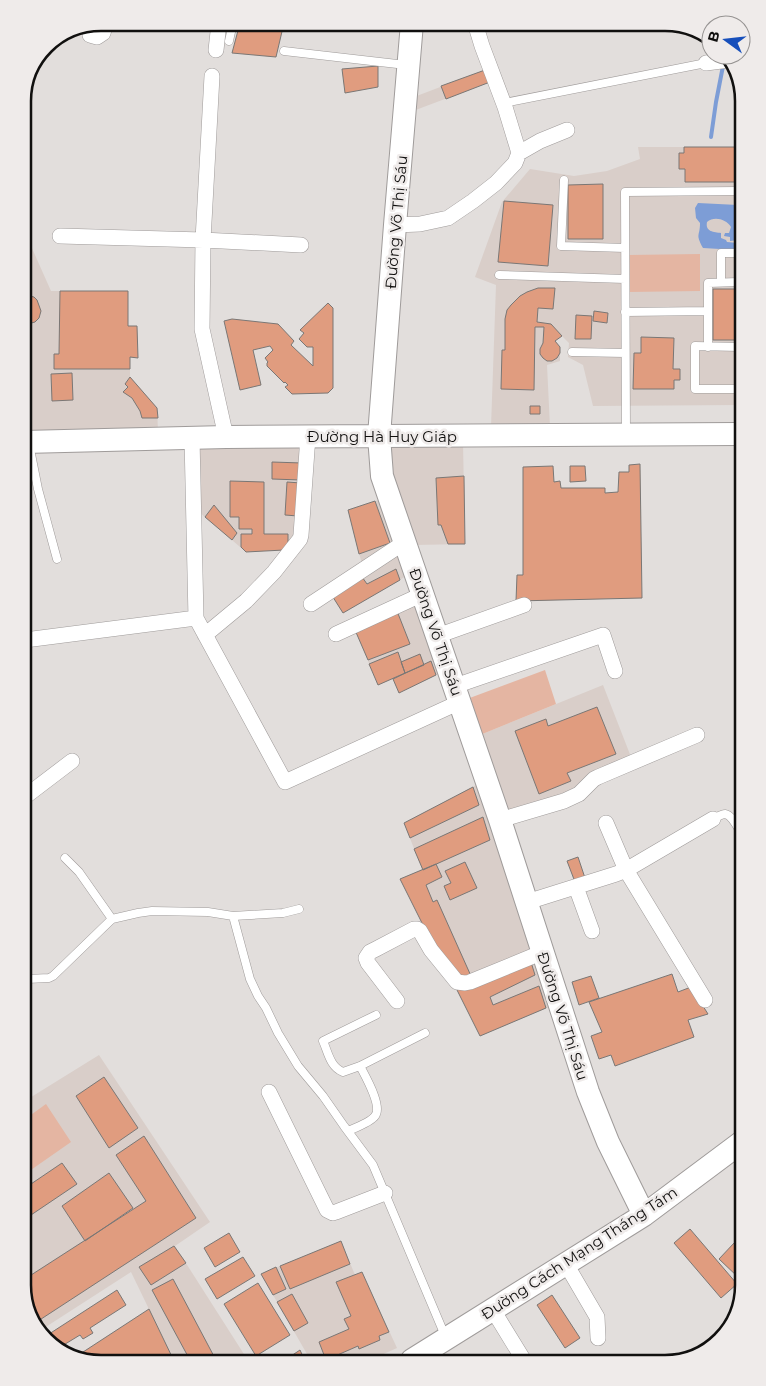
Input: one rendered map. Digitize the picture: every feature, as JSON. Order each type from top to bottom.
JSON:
[{"type":"main road","name":"Đường Võ Thị Sáu","points":[[411,31],[380,436],[382,476],[500,820],[588,1092],[600,1123],[644,1215]]},
{"type":"main road","name":"Đường Hà Huy Giáp","points":[[31,442],[308,436],[735,434]]},
{"type":"main road","name":"Đường Cách Mạng Tháng Tám","points":[[423,1355],[644,1215],[735,1147]]},
{"type":"street","points":[[90,36],[97,37],[104,31]]},
{"type":"street","points":[[220,31],[223,46]]},
{"type":"street","points":[[478,31],[520,153]]},
{"type":"street","points":[[212,76],[203,240],[202,329],[226,437]]},
{"type":"street","points":[[395,225],[420,224],[448,218],[496,183],[515,163],[520,153],[540,141],[568,130]]},
{"type":"street","points":[[60,236],[301,245]]},
{"type":"street","points":[[205,635],[246,601],[274,572],[302,535],[308,436]]},
{"type":"street","points":[[192,438],[196,618],[285,782],[457,694],[603,636],[615,671]]},
{"type":"street","points":[[311,604],[405,542]]},
{"type":"street","points":[[336,634],[423,594]]},
{"type":"street","points":[[438,636],[524,605]]},
{"type":"street","points":[[31,639],[196,618]]},
{"type":"street","points":[[500,820],[564,801],[579,794],[598,777],[697,735]]},
{"type":"street","points":[[31,792],[72,761]]},
{"type":"street","points":[[526,902],[626,870],[713,819]]},
{"type":"street","points":[[606,823],[626,870],[705,1000]]},
{"type":"street","points":[[576,887],[592,931]]},
{"type":"street","points":[[398,1001],[366,958],[370,952],[414,928],[420,931],[431,950],[459,983],[470,982],[543,952]]},
{"type":"street","points":[[269,1092],[327,1210],[333,1213],[385,1193]]},
{"type":"street","points":[[566,1264],[597,1317],[598,1338]]},
{"type":"street","points":[[493,1310],[521,1355]]},
{"type":"lane","points":[[223,46],[229,31]]},
{"type":"lane","points":[[284,51],[409,65]]},
{"type":"lane","points":[[504,104],[701,63]]},
{"type":"lane","points":[[564,180],[561,246],[625,248]]},
{"type":"lane","points":[[626,435],[625,192],[735,191]]},
{"type":"lane","points":[[721,282],[721,253],[735,253]]},
{"type":"lane","points":[[499,276],[625,279]]},
{"type":"lane","points":[[708,347],[708,283],[735,282]]},
{"type":"lane","points":[[626,312],[708,311]]},
{"type":"lane","points":[[735,347],[695,346],[695,389],[735,389]]},
{"type":"lane","points":[[572,352],[625,353]]},
{"type":"lane","points":[[31,461],[57,559]]},
{"type":"lane","points":[[713,819],[727,815],[735,824]]},
{"type":"lane","points":[[65,858],[79,872],[112,919]]},
{"type":"lane","points":[[31,979],[54,976],[112,919],[138,913],[166,911],[208,912],[233,916],[283,913],[299,909]]},
{"type":"lane","points":[[233,916],[250,979],[258,996],[298,1066],[323,1096],[373,1165],[447,1340]]},
{"type":"lane","points":[[376,1016],[323,1041],[332,1063],[337,1069],[343,1072],[360,1066],[425,1033]]},
{"type":"lane","points":[[348,1131],[372,1119],[378,1110],[375,1098],[360,1066]]},
{"type":"shaded area","points":[[485,70],[490,82],[413,111],[414,97]]},
{"type":"shaded area","points":[[638,147],[735,147],[735,405],[593,406],[583,365],[568,357],[569,343],[562,336],[555,341],[560,349],[560,361],[547,365],[550,427],[491,427],[496,285],[475,277],[502,202],[530,169],[574,176],[607,171],[640,159]]},
{"type":"shaded area","points":[[31,246],[51,291],[128,291],[128,326],[137,326],[138,358],[130,358],[130,377],[157,408],[158,431],[31,434]]},
{"type":"shaded area","points":[[700,254],[700,291],[628,292],[628,255]]},
{"type":"shaded area","points":[[463,443],[465,544],[414,545],[391,479],[387,444]]},
{"type":"shaded area","points":[[303,444],[297,532],[284,550],[246,552],[199,512],[197,445]]},
{"type":"shaded area","points":[[382,499],[408,575],[343,613],[331,594],[364,572],[348,510]]},
{"type":"shaded area","points":[[417,601],[442,672],[399,693],[393,679],[378,685],[355,630]]},
{"type":"shaded area","points":[[545,670],[556,704],[480,735],[467,699]]},
{"type":"shaded area","points":[[603,685],[631,757],[575,791],[506,814],[480,735]]},
{"type":"shaded area","points":[[480,783],[534,951],[471,976],[426,931],[400,879],[422,869],[404,823]]},
{"type":"shaded area","points":[[537,960],[552,1006],[480,1036],[455,986]]},
{"type":"shaded area","points":[[99,1055],[210,1222],[175,1246],[245,1355],[171,1355],[131,1272],[46,1327],[37,1311],[31,1284],[31,1097]]},
{"type":"shaded area","points":[[46,1104],[71,1142],[31,1170],[31,1115]]},
{"type":"shaded area","points":[[341,1241],[355,1275],[362,1272],[397,1348],[381,1355],[308,1355],[261,1274]]},
{"type":"water","points":[[698,203],[735,205],[735,240],[730,241],[730,237],[724,236],[725,233],[729,233],[731,227],[723,220],[710,220],[707,222],[707,228],[721,233],[721,238],[727,242],[735,243],[735,250],[703,248],[699,237],[700,223],[696,218],[695,208]]},
{"type":"building","points":[[238,31],[282,31],[276,57],[232,53]]},
{"type":"building","points":[[378,66],[378,87],[345,93],[342,69]]},
{"type":"building","points":[[485,70],[490,82],[446,99],[441,86]]},
{"type":"building","points":[[684,147],[735,147],[735,182],[685,182],[685,169],[679,169],[679,153],[684,153]]},
{"type":"building","points":[[603,184],[603,239],[568,239],[568,185]]},
{"type":"building","points":[[504,201],[553,205],[548,266],[498,262]]},
{"type":"building","points":[[538,288],[555,288],[553,309],[538,308],[537,322],[551,324],[562,336],[555,341],[560,347],[560,353],[552,361],[547,361],[543,358],[540,354],[540,349],[543,343],[544,327],[535,327],[534,390],[501,389],[502,350],[505,350],[505,319],[507,310],[520,296]]},
{"type":"building","points":[[713,289],[735,289],[735,340],[713,340]]},
{"type":"building","points":[[60,291],[128,291],[128,326],[137,326],[138,358],[130,357],[130,369],[54,369],[54,354],[59,354]]},
{"type":"building","points":[[31,296],[37,300],[41,311],[39,318],[31,323]]},
{"type":"building","points":[[328,303],[333,308],[333,388],[328,393],[292,394],[285,387],[288,385],[267,366],[268,362],[265,358],[273,350],[270,346],[253,350],[261,385],[240,390],[224,321],[232,319],[278,324],[294,341],[291,345],[313,366],[313,347],[307,347],[299,339],[304,333],[300,330]]},
{"type":"building","points":[[594,311],[608,313],[607,323],[593,321]]},
{"type":"building","points":[[576,315],[592,316],[591,339],[575,339]]},
{"type":"building","points":[[641,337],[674,338],[673,369],[680,369],[680,380],[674,380],[674,389],[633,389],[634,353],[641,353]]},
{"type":"building","points":[[72,373],[73,400],[52,401],[51,374]]},
{"type":"building","points":[[130,377],[157,408],[158,418],[142,418],[132,398],[123,392],[128,387],[125,384]]},
{"type":"building","points":[[530,406],[540,406],[540,414],[530,414]]},
{"type":"building","points":[[272,462],[302,463],[301,480],[272,479]]},
{"type":"building","points":[[640,464],[642,598],[516,601],[517,575],[523,575],[523,467],[553,466],[554,482],[560,481],[561,488],[605,488],[605,493],[618,492],[619,472],[629,472],[629,465]]},
{"type":"building","points":[[570,466],[585,466],[586,481],[570,482]]},
{"type":"building","points":[[464,476],[465,544],[448,544],[441,525],[438,525],[436,478]]},
{"type":"building","points":[[230,481],[264,482],[264,534],[288,534],[288,546],[284,550],[246,552],[241,547],[241,534],[252,534],[252,529],[239,529],[239,517],[230,517]]},
{"type":"building","points":[[287,482],[301,483],[298,516],[285,515]]},
{"type":"building","points":[[375,501],[390,543],[359,554],[348,510]]},
{"type":"building","points":[[214,505],[237,533],[232,540],[205,517]]},
{"type":"building","points":[[396,569],[400,580],[343,613],[331,594],[360,574],[367,584]]},
{"type":"building","points":[[397,611],[410,644],[368,660],[355,630]]},
{"type":"building","points":[[398,652],[405,673],[378,685],[369,664]]},
{"type":"building","points":[[420,654],[424,665],[405,673],[401,662]]},
{"type":"building","points":[[431,661],[436,675],[399,693],[393,679]]},
{"type":"building","points":[[597,707],[616,754],[567,773],[571,781],[539,794],[515,731],[546,719],[548,726]]},
{"type":"building","points":[[473,787],[479,805],[410,838],[404,823]]},
{"type":"building","points":[[483,817],[490,840],[423,870],[414,849]]},
{"type":"building","points":[[578,857],[585,878],[575,882],[567,861]]},
{"type":"building","points":[[465,862],[477,888],[450,900],[444,886],[451,883],[445,871]]},
{"type":"building","points":[[436,864],[442,877],[426,885],[433,902],[437,900],[471,976],[459,978],[426,931],[400,879]]},
{"type":"building","points":[[531,962],[535,975],[490,997],[493,1005],[539,986],[546,1008],[480,1036],[455,986]]},
{"type":"building","points":[[672,974],[678,992],[691,987],[708,1014],[688,1020],[694,1037],[615,1066],[611,1055],[599,1059],[591,1036],[602,1032],[589,1002]]},
{"type":"building","points":[[591,976],[599,998],[579,1005],[572,982]]},
{"type":"building","points":[[104,1077],[138,1128],[109,1148],[76,1096]]},
{"type":"building","points":[[144,1136],[196,1218],[41,1319],[33,1298],[31,1275],[146,1201],[116,1155]]},
{"type":"building","points":[[62,1163],[77,1184],[31,1215],[31,1184]]},
{"type":"building","points":[[109,1173],[133,1208],[85,1241],[62,1206]]},
{"type":"building","points":[[690,1229],[735,1282],[735,1286],[721,1298],[674,1243]]},
{"type":"building","points":[[229,1233],[240,1252],[215,1267],[204,1248]]},
{"type":"building","points":[[341,1241],[350,1264],[290,1289],[280,1266]]},
{"type":"building","points":[[735,1242],[735,1274],[719,1259]]},
{"type":"building","points":[[174,1246],[186,1263],[151,1285],[139,1267]]},
{"type":"building","points":[[243,1257],[255,1276],[217,1299],[205,1279]]},
{"type":"building","points":[[276,1267],[286,1289],[273,1295],[261,1274]]},
{"type":"building","points":[[362,1272],[389,1332],[379,1336],[380,1340],[359,1349],[358,1346],[337,1355],[324,1355],[319,1342],[349,1329],[344,1319],[351,1316],[336,1282]]},
{"type":"building","points":[[173,1279],[213,1355],[187,1355],[152,1290]]},
{"type":"building","points":[[258,1283],[290,1335],[255,1355],[224,1304]]},
{"type":"building","points":[[117,1290],[126,1305],[90,1328],[93,1333],[83,1339],[80,1335],[65,1344],[51,1333]]},
{"type":"building","points":[[292,1294],[308,1323],[294,1331],[277,1302]]},
{"type":"building","points":[[552,1295],[580,1338],[565,1348],[537,1305]]},
{"type":"building","points":[[149,1309],[171,1355],[97,1355],[83,1352]]},
{"type":"building","points":[[300,1350],[302,1355],[292,1355]]},
{"type":"waterway","points":[[711,137],[723,66]]}]
